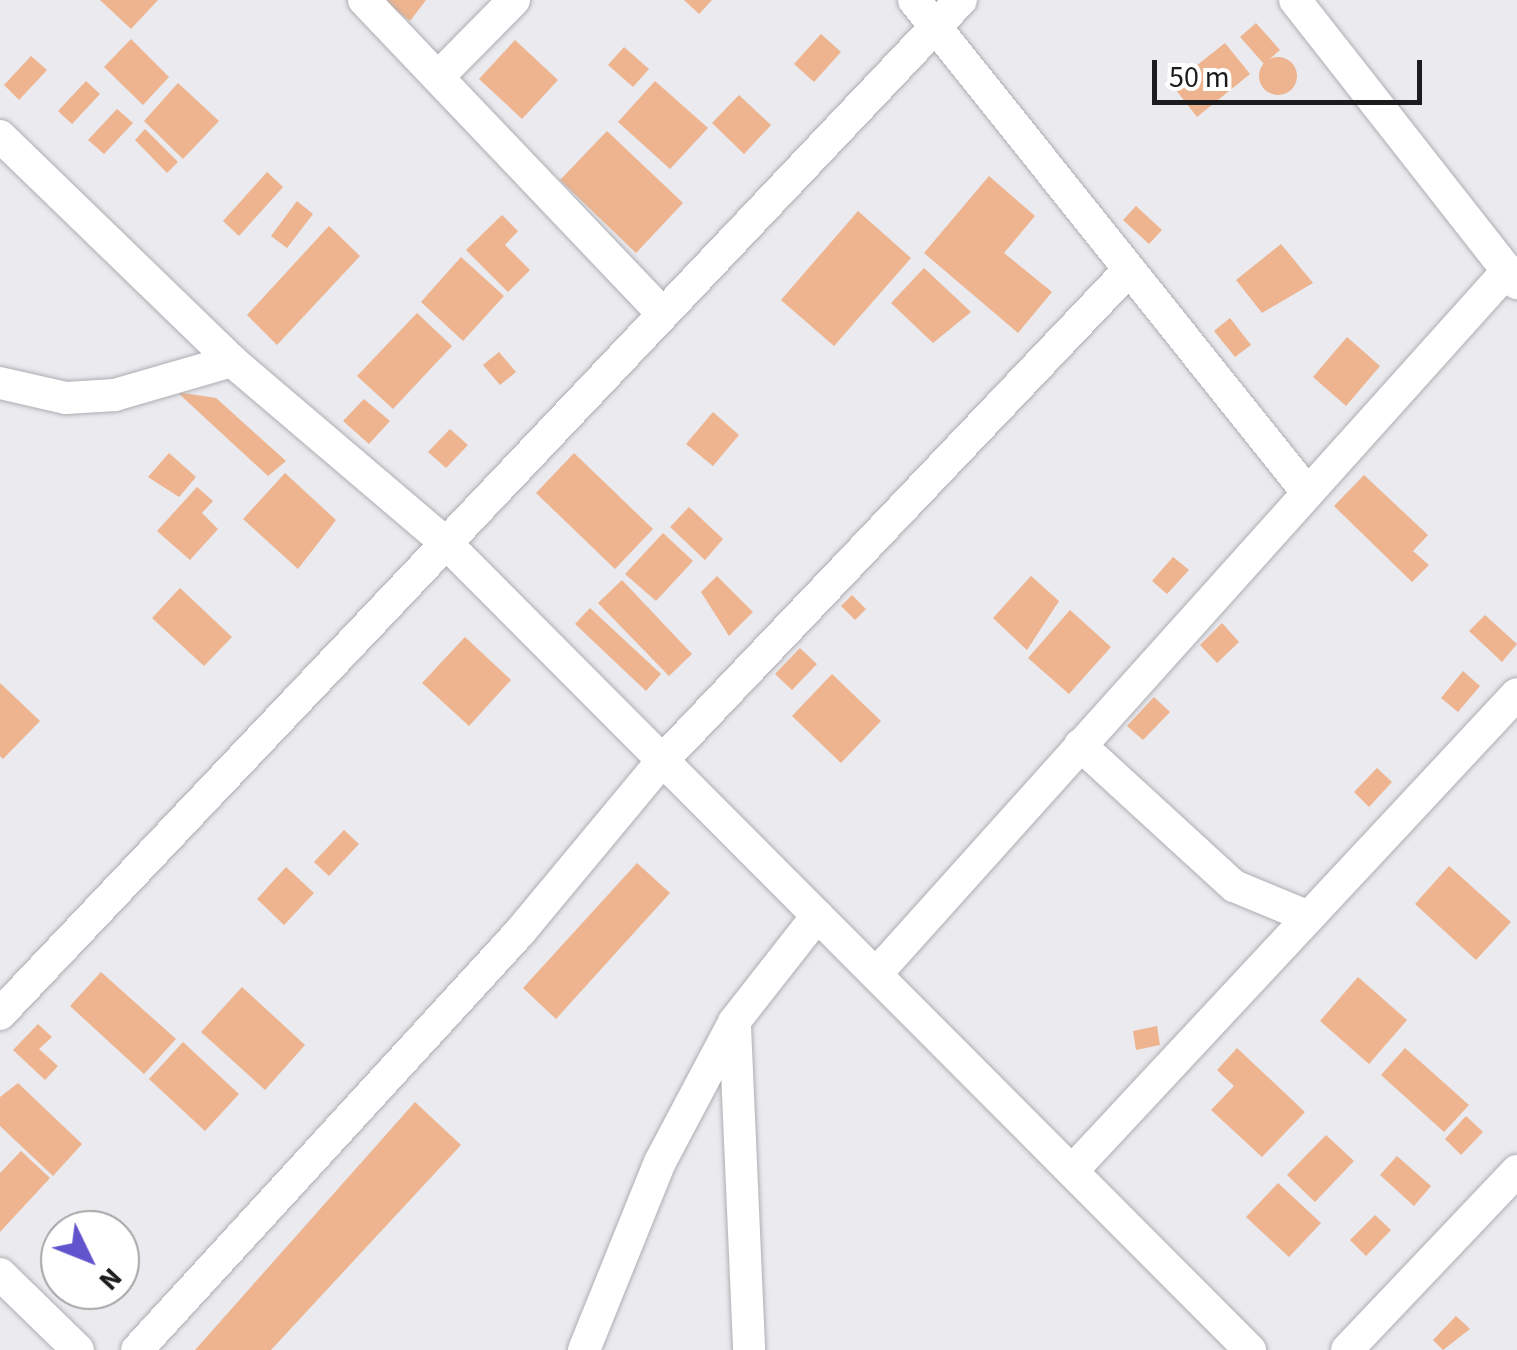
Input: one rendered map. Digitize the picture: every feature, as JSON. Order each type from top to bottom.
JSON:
[{"type":"street","points":[[364,0],[440,74],[661,312]]},
{"type":"street","points":[[440,74],[514,0]]},
{"type":"street","points":[[914,0],[1307,492]]},
{"type":"street","points":[[0,1014],[447,544],[661,312],[961,0]]},
{"type":"street","points":[[876,974],[1307,492],[1512,277],[1295,0]]},
{"type":"street","points":[[0,136],[232,362],[447,544],[1250,1350]]},
{"type":"street","points":[[137,1350],[520,932],[662,760],[1130,270]]},
{"type":"street","points":[[0,384],[66,398],[115,395],[232,362]]},
{"type":"street","points":[[1072,1172],[1517,694]]},
{"type":"street","points":[[1080,745],[1234,886],[1309,918]]},
{"type":"street","points":[[584,1350],[660,1162],[734,1022],[817,916]]},
{"type":"street","points":[[734,1022],[749,1350]]},
{"type":"street","points":[[1347,1350],[1517,1171]]},
{"type":"street","points":[[0,1274],[78,1350]]},
{"type":"building","points":[[100,0],[158,0],[131,29]]},
{"type":"building","points":[[382,0],[426,0],[410,21]]},
{"type":"building","points":[[684,0],[712,0],[699,14]]},
{"type":"building","points":[[1256,23],[1280,50],[1264,64],[1240,37]]},
{"type":"building","points":[[821,34],[841,52],[814,82],[794,64]]},
{"type":"building","points":[[131,39],[169,77],[143,105],[104,67]]},
{"type":"building","points":[[515,40],[558,80],[522,119],[479,79]]},
{"type":"building","points":[[1225,43],[1250,74],[1197,117],[1172,85]]},
{"type":"building","points":[[624,47],[649,69],[633,87],[608,65]]},
{"type":"building","points":[[31,56],[47,70],[19,100],[4,85]]},
{"type":"building","points":[[1278,57],[1291,63],[1297,76],[1291,89],[1278,95],[1265,89],[1259,76],[1265,63]]},
{"type":"building","points":[[86,81],[100,94],[72,124],[58,111]]},
{"type":"building","points":[[655,81],[708,128],[670,169],[618,122]]},
{"type":"building","points":[[178,83],[219,121],[183,159],[144,121]]},
{"type":"building","points":[[739,95],[771,125],[744,154],[712,123]]},
{"type":"building","points":[[117,109],[133,123],[104,154],[88,140]]},
{"type":"building","points":[[145,129],[178,162],[167,173],[135,140]]},
{"type":"building","points":[[607,131],[683,203],[636,253],[560,180]]},
{"type":"building","points":[[267,172],[283,187],[239,236],[223,221]]},
{"type":"building","points":[[989,176],[1035,216],[1004,253],[1052,292],[1018,333],[924,253]]},
{"type":"building","points":[[297,201],[313,214],[287,248],[271,236]]},
{"type":"building","points":[[1136,206],[1162,230],[1149,244],[1123,220]]},
{"type":"building","points":[[858,211],[911,258],[834,346],[781,300]]},
{"type":"building","points":[[502,215],[518,231],[505,245],[530,270],[508,292],[466,250]]},
{"type":"building","points":[[329,226],[360,256],[277,345],[247,315]]},
{"type":"building","points":[[1281,244],[1313,283],[1262,313],[1236,280]]},
{"type":"building","points":[[461,257],[504,296],[463,341],[421,302]]},
{"type":"building","points":[[924,268],[971,312],[933,343],[891,303]]},
{"type":"building","points":[[417,313],[452,346],[393,409],[357,376]]},
{"type":"building","points":[[1230,318],[1251,345],[1235,357],[1214,331]]},
{"type":"building","points":[[1347,337],[1380,366],[1346,406],[1313,377]]},
{"type":"building","points":[[499,352],[516,372],[500,385],[483,365]]},
{"type":"building","points":[[177,392],[216,398],[286,461],[268,476]]},
{"type":"building","points":[[364,399],[390,421],[369,444],[343,421]]},
{"type":"building","points":[[713,412],[739,435],[713,466],[686,444]]},
{"type":"building","points":[[450,429],[468,445],[446,468],[428,452]]},
{"type":"building","points":[[169,453],[196,477],[179,497],[148,477]]},
{"type":"building","points":[[574,453],[653,529],[615,569],[536,493]]},
{"type":"building","points":[[285,473],[336,520],[298,569],[243,519]]},
{"type":"building","points":[[1364,475],[1428,535],[1413,551],[1429,565],[1412,582],[1334,506]]},
{"type":"building","points":[[197,487],[213,501],[202,513],[218,529],[190,560],[157,531]]},
{"type":"building","points":[[689,507],[723,539],[705,560],[670,527]]},
{"type":"building","points":[[663,533],[693,561],[656,601],[625,574]]},
{"type":"building","points":[[1173,557],[1189,570],[1167,594],[1152,581]]},
{"type":"building","points":[[717,576],[753,612],[729,636],[701,592]]},
{"type":"building","points":[[1031,576],[1059,601],[1027,650],[993,618]]},
{"type":"building","points":[[622,580],[692,654],[669,676],[598,603]]},
{"type":"building","points":[[180,588],[232,637],[204,666],[152,618]]},
{"type":"building","points":[[852,595],[866,609],[855,620],[841,606]]},
{"type":"building","points":[[590,608],[661,674],[646,691],[575,624]]},
{"type":"building","points":[[1070,610],[1111,647],[1069,694],[1028,658]]},
{"type":"building","points":[[1485,615],[1517,644],[1502,662],[1469,631]]},
{"type":"building","points":[[1222,623],[1239,642],[1217,663],[1200,645]]},
{"type":"building","points":[[465,637],[511,680],[469,726],[422,683]]},
{"type":"building","points":[[800,648],[817,664],[792,690],[775,674]]},
{"type":"building","points":[[1463,671],[1480,686],[1458,712],[1441,698]]},
{"type":"building","points":[[832,674],[881,721],[841,763],[792,716]]},
{"type":"building","points":[[0,683],[40,721],[3,759],[0,756]]},
{"type":"building","points":[[1154,697],[1170,712],[1143,740],[1127,726]]},
{"type":"building","points":[[1377,768],[1392,782],[1369,807],[1354,792]]},
{"type":"building","points":[[344,830],[359,844],[329,876],[314,862]]},
{"type":"building","points":[[637,863],[670,893],[556,1019],[523,988]]},
{"type":"building","points":[[1449,866],[1511,922],[1476,960],[1415,904]]},
{"type":"building","points":[[286,867],[314,893],[284,925],[257,899]]},
{"type":"building","points":[[101,972],[176,1039],[144,1074],[70,1006]]},
{"type":"building","points":[[1358,977],[1407,1020],[1369,1064],[1320,1021]]},
{"type":"building","points":[[242,987],[305,1045],[265,1090],[201,1032]]},
{"type":"building","points":[[38,1024],[52,1037],[39,1049],[58,1066],[45,1080],[13,1050]]},
{"type":"building","points":[[1157,1026],[1160,1045],[1136,1050],[1133,1031]]},
{"type":"building","points":[[183,1042],[239,1094],[205,1131],[149,1079]]},
{"type":"building","points":[[1237,1048],[1305,1112],[1262,1157],[1211,1110],[1234,1086],[1217,1070]]},
{"type":"building","points":[[1405,1048],[1469,1105],[1444,1132],[1381,1075]]},
{"type":"building","points":[[18,1083],[82,1144],[53,1176],[0,1126],[0,1097]]},
{"type":"building","points":[[415,1102],[461,1145],[271,1350],[195,1350]]},
{"type":"building","points":[[1466,1116],[1483,1132],[1461,1155],[1445,1139]]},
{"type":"building","points":[[1326,1135],[1354,1161],[1315,1202],[1287,1175]]},
{"type":"building","points":[[21,1151],[50,1178],[0,1232],[0,1173]]},
{"type":"building","points":[[1397,1156],[1431,1186],[1414,1206],[1380,1175]]},
{"type":"building","points":[[1278,1183],[1321,1223],[1289,1257],[1246,1217]]},
{"type":"building","points":[[1375,1215],[1391,1230],[1366,1256],[1350,1240]]},
{"type":"building","points":[[1456,1316],[1470,1329],[1443,1350],[1433,1340]]}]
